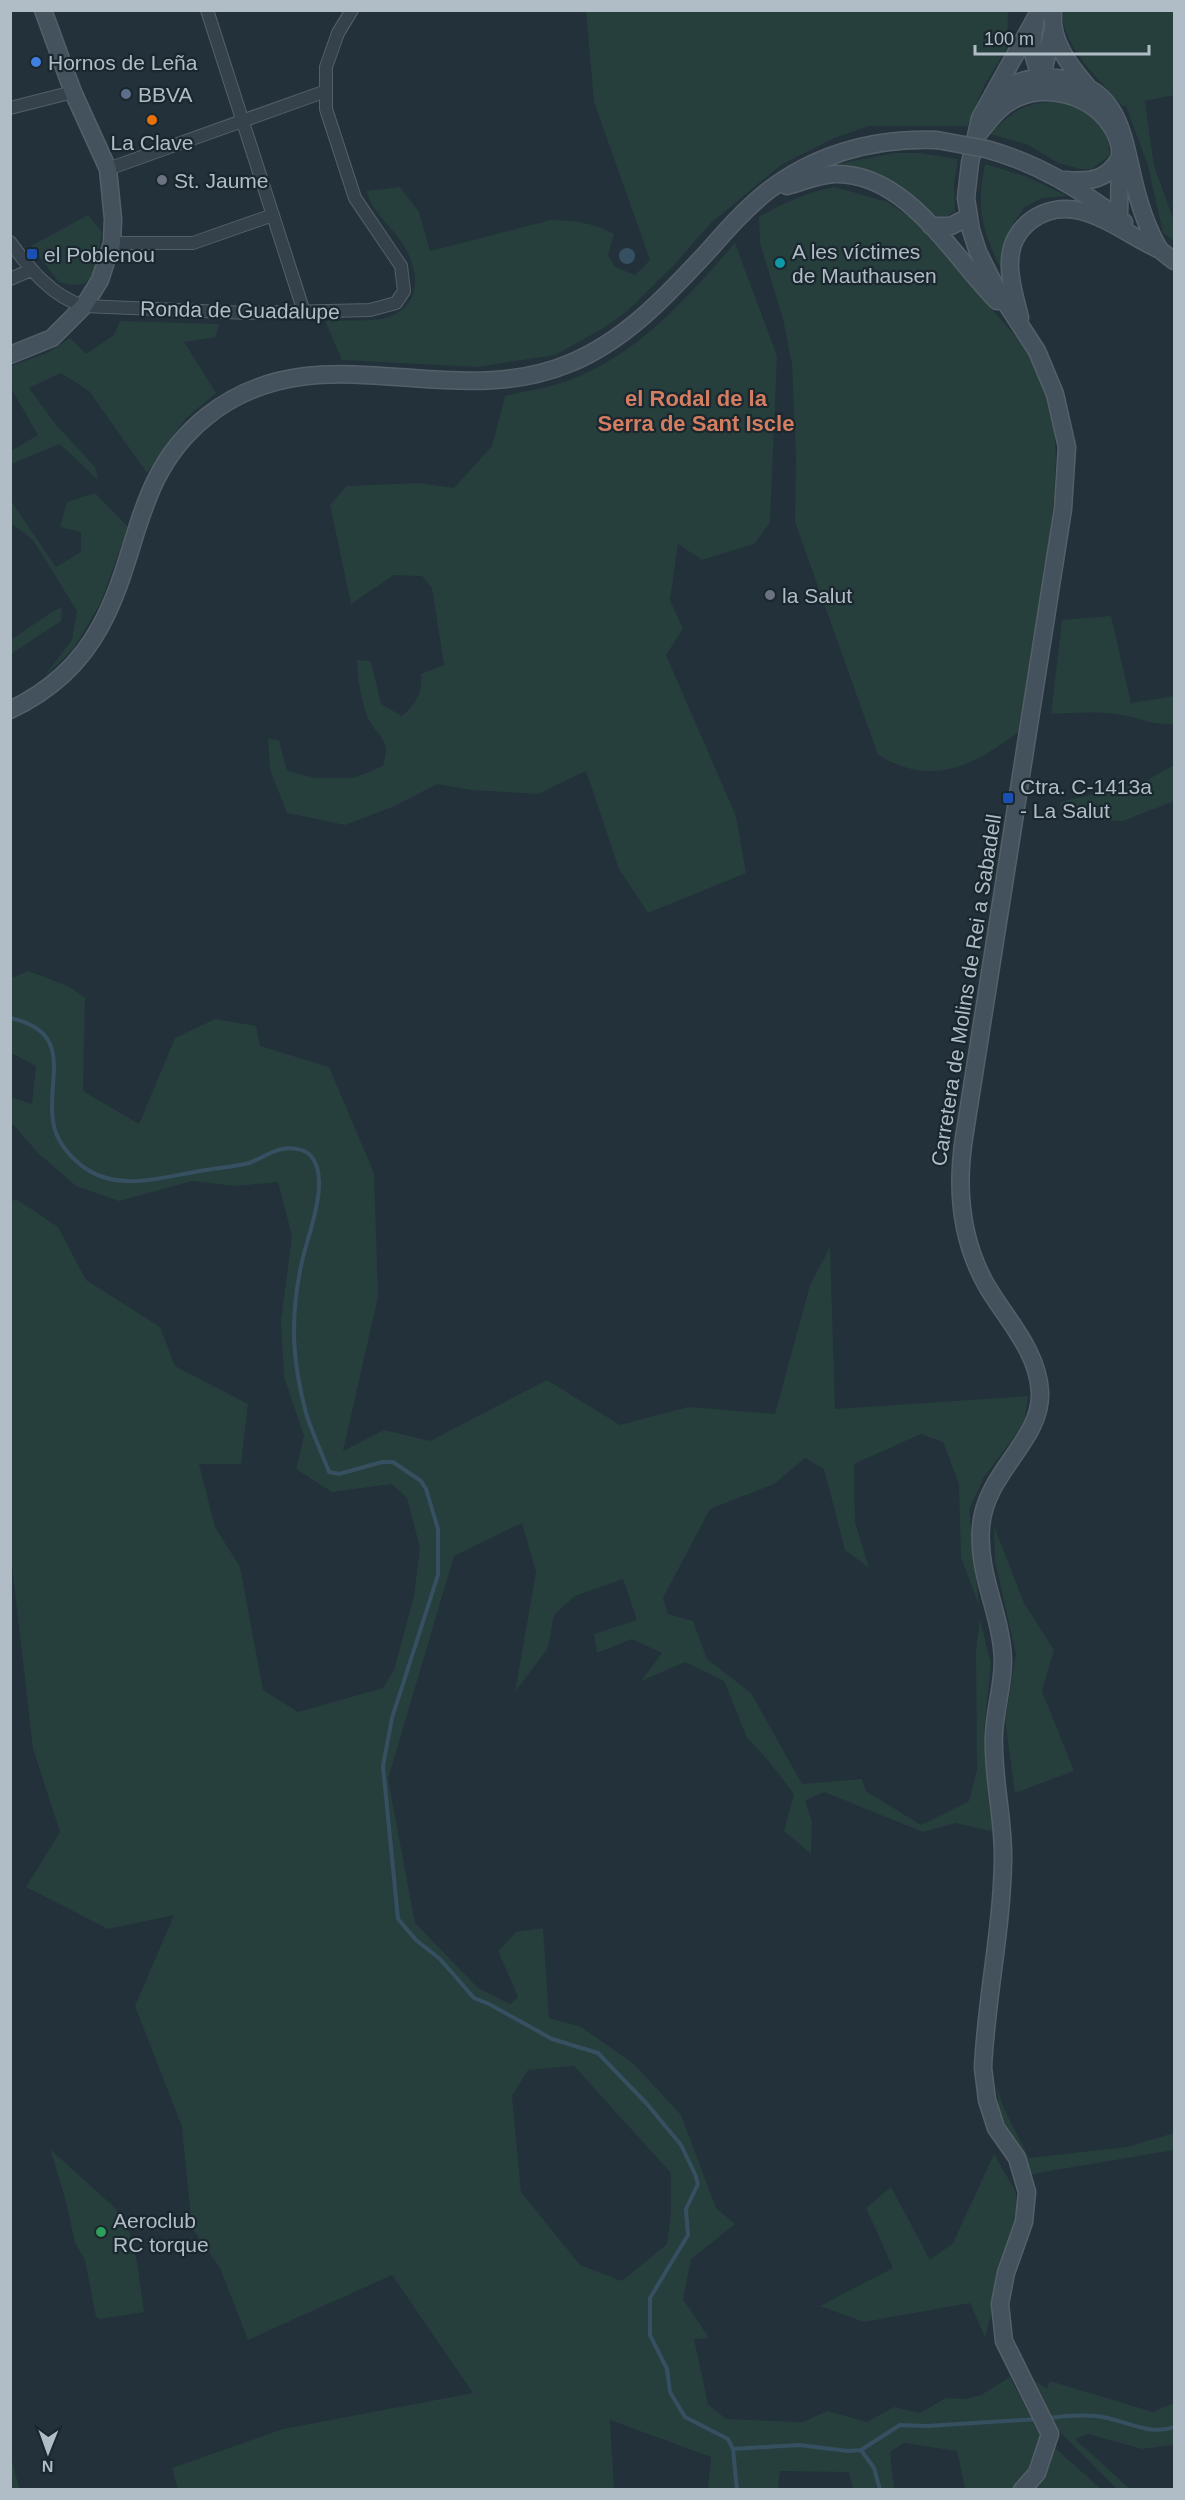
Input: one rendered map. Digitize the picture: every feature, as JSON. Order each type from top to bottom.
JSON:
[{"type":"main road","points":[[10,355],[52,338],[84,306],[100,280],[112,243],[112,209],[108,168],[73,92],[43,10]]},
{"type":"main road","points":[[996,103],[1033,86],[1042,77],[1053,29],[1053,10]]},
{"type":"main road","points":[[1038,16],[1032,48],[1042,77],[1051,83],[1071,89],[1093,107],[1116,132],[1120,148],[1119,218]]},
{"type":"main road","points":[[981,143],[996,103],[1038,16]]},
{"type":"main road","points":[[1053,29],[1057,44],[1066,59],[1088,87],[1102,98],[1122,129],[1142,212],[1160,250]]},
{"type":"main road","points":[[1042,77],[1062,79],[1088,87]]},
{"type":"main road","points":[[996,103],[1028,93],[1051,92],[1079,99],[1093,107]]},
{"type":"main road","points":[[10,710],[27,702],[52,685],[68,670],[92,640],[108,610],[142,511],[156,479],[185,438],[222,405],[260,386],[308,374],[334,373],[482,382],[524,377],[569,364],[608,343],[646,314],[768,190],[812,164],[849,150],[889,141],[937,140],[981,143],[1064,180],[1119,218],[1174,261]]},
{"type":"main road","name":"Carretera de Molins de Rei a Sabadell","points":[[981,143],[968,175],[968,218],[978,252],[996,288],[1041,358],[1055,393],[1066,440],[1066,478],[960,1177],[961,1205],[972,1252],[986,1284],[1029,1352],[1038,1375],[1040,1389],[1035,1420],[1000,1472],[989,1494],[982,1519],[980,1540],[983,1572],[1000,1636],[1003,1663],[994,1745],[1001,1810],[1003,1870],[983,2068],[987,2100],[996,2128],[1017,2158],[1027,2192],[1024,2222],[1005,2273],[1000,2304],[1004,2341],[1050,2434],[1036,2473],[1022,2490]]},
{"type":"main road","points":[[1064,180],[1096,180],[1111,171],[1119,159]]},
{"type":"main road","points":[[768,190],[828,174],[865,179],[891,191],[931,226],[1020,325]]},
{"type":"main road","points":[[1020,325],[1010,273],[1010,257],[1016,237],[1032,219],[1044,212],[1056,210],[1082,212],[1160,250]]},
{"type":"main road","points":[[931,226],[951,226],[968,218]]},
{"type":"street","points":[[207,10],[304,312]]},
{"type":"street","points":[[108,168],[326,91],[326,67],[338,33],[352,10]]},
{"type":"street","name":"Ronda de Guadalupe","points":[[84,306],[249,314],[370,310],[396,303],[404,291],[401,266],[355,198],[326,109],[326,91]]},
{"type":"street","points":[[10,108],[73,92]]},
{"type":"street","points":[[112,243],[193,243],[273,215]]},
{"type":"street","points":[[10,242],[31,270],[71,303],[84,306]]},
{"type":"street","points":[[10,279],[31,270]]},
{"type":"green space","points":[[586,11],[1008,11],[1007,48],[984,86],[967,126],[869,126],[834,138],[781,165],[711,223],[674,265],[625,313],[602,329],[555,355],[478,367],[342,360],[325,321],[389,317],[401,311],[409,303],[415,283],[411,261],[406,250],[372,205],[367,191],[400,187],[419,212],[430,251],[551,220],[559,220],[592,225],[614,234],[608,255],[615,267],[635,275],[650,260],[594,102]]},
{"type":"green space","points":[[1061,11],[1174,11],[1174,95],[1145,101],[1154,166],[1174,221],[1174,241],[1163,233],[1148,166],[1126,106],[1122,106],[1084,63],[1069,39]]},
{"type":"green space","points":[[1062,101],[1089,115],[1102,128],[1106,136],[1109,156],[1092,169],[1080,169],[1058,163],[1028,145],[990,134],[1022,108],[1038,103]]},
{"type":"green space","points":[[894,153],[920,153],[958,159],[954,184],[955,211],[945,218],[940,217],[875,174],[856,167],[837,164]]},
{"type":"green space","points":[[985,164],[1025,176],[1067,196],[1042,198],[1025,207],[1014,222],[1004,247],[1003,273],[990,245],[981,208]]},
{"type":"green space","points":[[835,187],[887,202],[913,219],[1012,332],[1029,355],[1046,394],[1054,425],[1056,457],[1050,538],[1022,730],[971,762],[954,768],[936,771],[918,770],[899,765],[878,755],[795,522],[796,457],[792,364],[783,319],[760,243],[759,217],[796,199]]},
{"type":"green space","points":[[88,215],[102,232],[94,273],[82,284],[72,285],[59,282],[31,246]]},
{"type":"green space","points":[[735,243],[777,356],[770,523],[754,544],[702,560],[678,544],[670,600],[683,629],[666,655],[736,816],[746,873],[648,913],[619,869],[586,771],[538,794],[471,790],[437,784],[395,806],[345,825],[287,813],[270,770],[268,739],[279,740],[287,771],[316,778],[354,778],[383,766],[385,744],[366,714],[360,690],[357,660],[371,661],[381,704],[402,716],[418,697],[421,674],[444,665],[432,588],[422,576],[394,575],[351,604],[330,505],[347,486],[419,483],[454,488],[492,446],[505,396],[567,381],[593,370],[616,356],[660,323]]},
{"type":"green space","points":[[120,321],[219,324],[216,337],[184,342],[216,393],[185,419],[147,473],[89,391],[61,373],[29,388],[57,426],[95,467],[98,480],[60,444],[11,464],[11,451],[38,435],[11,388],[11,366],[49,352],[70,338],[86,354],[114,335]]},
{"type":"green space","points":[[95,493],[128,527],[101,602],[74,648],[43,678],[72,640],[77,611],[33,540],[11,523],[11,501],[56,567],[81,552],[81,532],[60,527],[67,502]]},
{"type":"green space","points":[[62,607],[61,621],[11,654],[11,640]]},
{"type":"green space","points":[[1111,616],[1131,703],[1174,696],[1174,724],[1153,723],[1105,713],[1051,714],[1062,620]]},
{"type":"green space","points":[[1174,765],[1174,801],[1123,821],[1062,819],[1060,802],[1142,783]]},
{"type":"green space","points":[[28,971],[68,986],[85,998],[83,1091],[139,1124],[175,1038],[215,1019],[256,1026],[260,1046],[329,1067],[374,1173],[378,1297],[343,1451],[384,1430],[430,1441],[547,1380],[620,1425],[688,1407],[775,1414],[810,1285],[830,1247],[835,1409],[1028,1396],[1024,1424],[984,1477],[969,1510],[979,1605],[961,1558],[959,1484],[943,1442],[921,1434],[854,1464],[855,1522],[869,1568],[845,1550],[824,1469],[805,1458],[774,1484],[710,1509],[663,1598],[668,1614],[693,1621],[707,1659],[751,1693],[802,1784],[862,1779],[866,1791],[921,1825],[969,1801],[977,1770],[976,1651],[980,1619],[991,1664],[984,1730],[995,1818],[994,1832],[956,1823],[923,1832],[824,1792],[805,1801],[812,1822],[811,1854],[784,1831],[794,1794],[767,1759],[747,1738],[724,1681],[685,1662],[641,1681],[662,1653],[632,1639],[597,1653],[594,1634],[637,1620],[623,1579],[575,1596],[554,1615],[548,1648],[515,1692],[536,1572],[522,1523],[454,1556],[388,1779],[415,1923],[478,1988],[510,2004],[518,1997],[498,1951],[516,1932],[543,1928],[549,2018],[581,2027],[634,2064],[681,2115],[716,2208],[735,2224],[691,2259],[683,2299],[709,2338],[694,2339],[708,2404],[726,2419],[803,2422],[827,2411],[867,2422],[894,2407],[920,2413],[946,2398],[965,2399],[981,2395],[1010,2377],[1041,2436],[1032,2469],[1013,2489],[965,2489],[957,2451],[904,2443],[890,2452],[894,2489],[853,2489],[849,2472],[780,2471],[778,2489],[708,2489],[711,2457],[610,2420],[614,2489],[178,2489],[172,2468],[283,2429],[473,2393],[392,2275],[248,2340],[220,2268],[192,2228],[182,2127],[135,2006],[174,1915],[108,1929],[26,1887],[60,1832],[33,1749],[11,1557],[10,1201],[18,1200],[58,1227],[86,1280],[160,1327],[175,1366],[248,1404],[241,1464],[199,1464],[215,1527],[240,1567],[263,1690],[298,1712],[383,1688],[394,1670],[414,1596],[420,1548],[407,1498],[392,1484],[332,1492],[296,1469],[304,1436],[284,1377],[281,1320],[292,1236],[278,1182],[236,1186],[192,1181],[119,1201],[76,1186],[38,1153],[11,1122],[11,1097],[32,1104],[36,1066],[11,1053],[11,978]],"holes":[[[574,2066],[671,2173],[671,2214],[667,2244],[622,2281],[580,2265],[521,2192],[512,2096],[528,2070]]]},
{"type":"green space","points":[[994,1526],[1024,1603],[1054,1650],[1042,1691],[1074,1771],[1015,1793],[1005,1720],[1016,1654],[995,1561]]},
{"type":"green space","points":[[997,2086],[1003,2107],[1029,2158],[1127,2147],[1174,2133],[1174,2150],[1030,2176],[1000,2123]]},
{"type":"green space","name":"Aeroclub RC torque","points":[[50,2149],[115,2208],[127,2224],[137,2262],[144,2312],[100,2319],[96,2317],[85,2260],[75,2243],[65,2198]]},
{"type":"green space","points":[[994,2154],[1016,2192],[1017,2223],[985,2337],[970,2303],[864,2322],[820,2306],[893,2268],[866,2208],[891,2187],[930,2260],[953,2243]]},
{"type":"green space","points":[[1035,2381],[1047,2389],[1050,2381],[1153,2412],[1174,2403],[1174,2445],[1142,2449],[1088,2434],[1075,2439],[1130,2489],[1117,2489],[1057,2429]]},
{"type":"green space","points":[[1054,2447],[1101,2489],[1033,2490]]},
{"type":"green space","points":[[10,2454],[19,2487],[21,2489],[11,2489]]},
{"type":"water","points":[[624,248],[630,248],[635,256],[633,262],[624,264],[619,259],[619,253]]},
{"type":"waterway","points":[[10,1018],[31,1025],[45,1036],[52,1048],[54,1063],[52,1113],[55,1130],[63,1146],[76,1161],[98,1175],[127,1181],[156,1179],[237,1166],[274,1151],[290,1148],[302,1150],[311,1156],[317,1167],[319,1180],[316,1210],[297,1286],[294,1322],[295,1357],[308,1420],[329,1472],[339,1474],[382,1462],[393,1462],[421,1481],[426,1489],[438,1529],[438,1575],[392,1718],[383,1766],[398,1919],[416,1940],[440,1959],[474,1998],[552,2039],[598,2053],[647,2104],[681,2145],[698,2184],[686,2209],[688,2235],[650,2298],[650,2335],[667,2369],[670,2392],[685,2417],[728,2439],[733,2449],[737,2490]]},
{"type":"waterway","points":[[1049,2418],[1096,2416],[1154,2430],[1174,2427]]},
{"type":"waterway","points":[[861,2450],[900,2425],[927,2426],[1038,2419]]},
{"type":"waterway","points":[[733,2449],[799,2445],[848,2451],[861,2450],[874,2468],[880,2490]]},
{"type":"place","name":"Hornos de Leña","points":[[36,62]]},
{"type":"place","name":"BBVA","points":[[126,94]]},
{"type":"place","name":"La Clave","points":[[152,120]]},
{"type":"place","name":"St. Jaume","points":[[162,180]]},
{"type":"place","name":"el Poblenou","points":[[32,254]]},
{"type":"place","name":"A les víctimes de Mauthausen","points":[[780,263]]},
{"type":"place","name":"la Salut","points":[[770,595]]},
{"type":"place","name":"Ctra. C-1413a - La Salut","points":[[1008,798]]},
{"type":"place","name":"Aeroclub RC torque","points":[[101,2232]]},
{"type":"district","name":"el Rodal de la Serra de Sant Iscle","points":[[696,410]]}]
